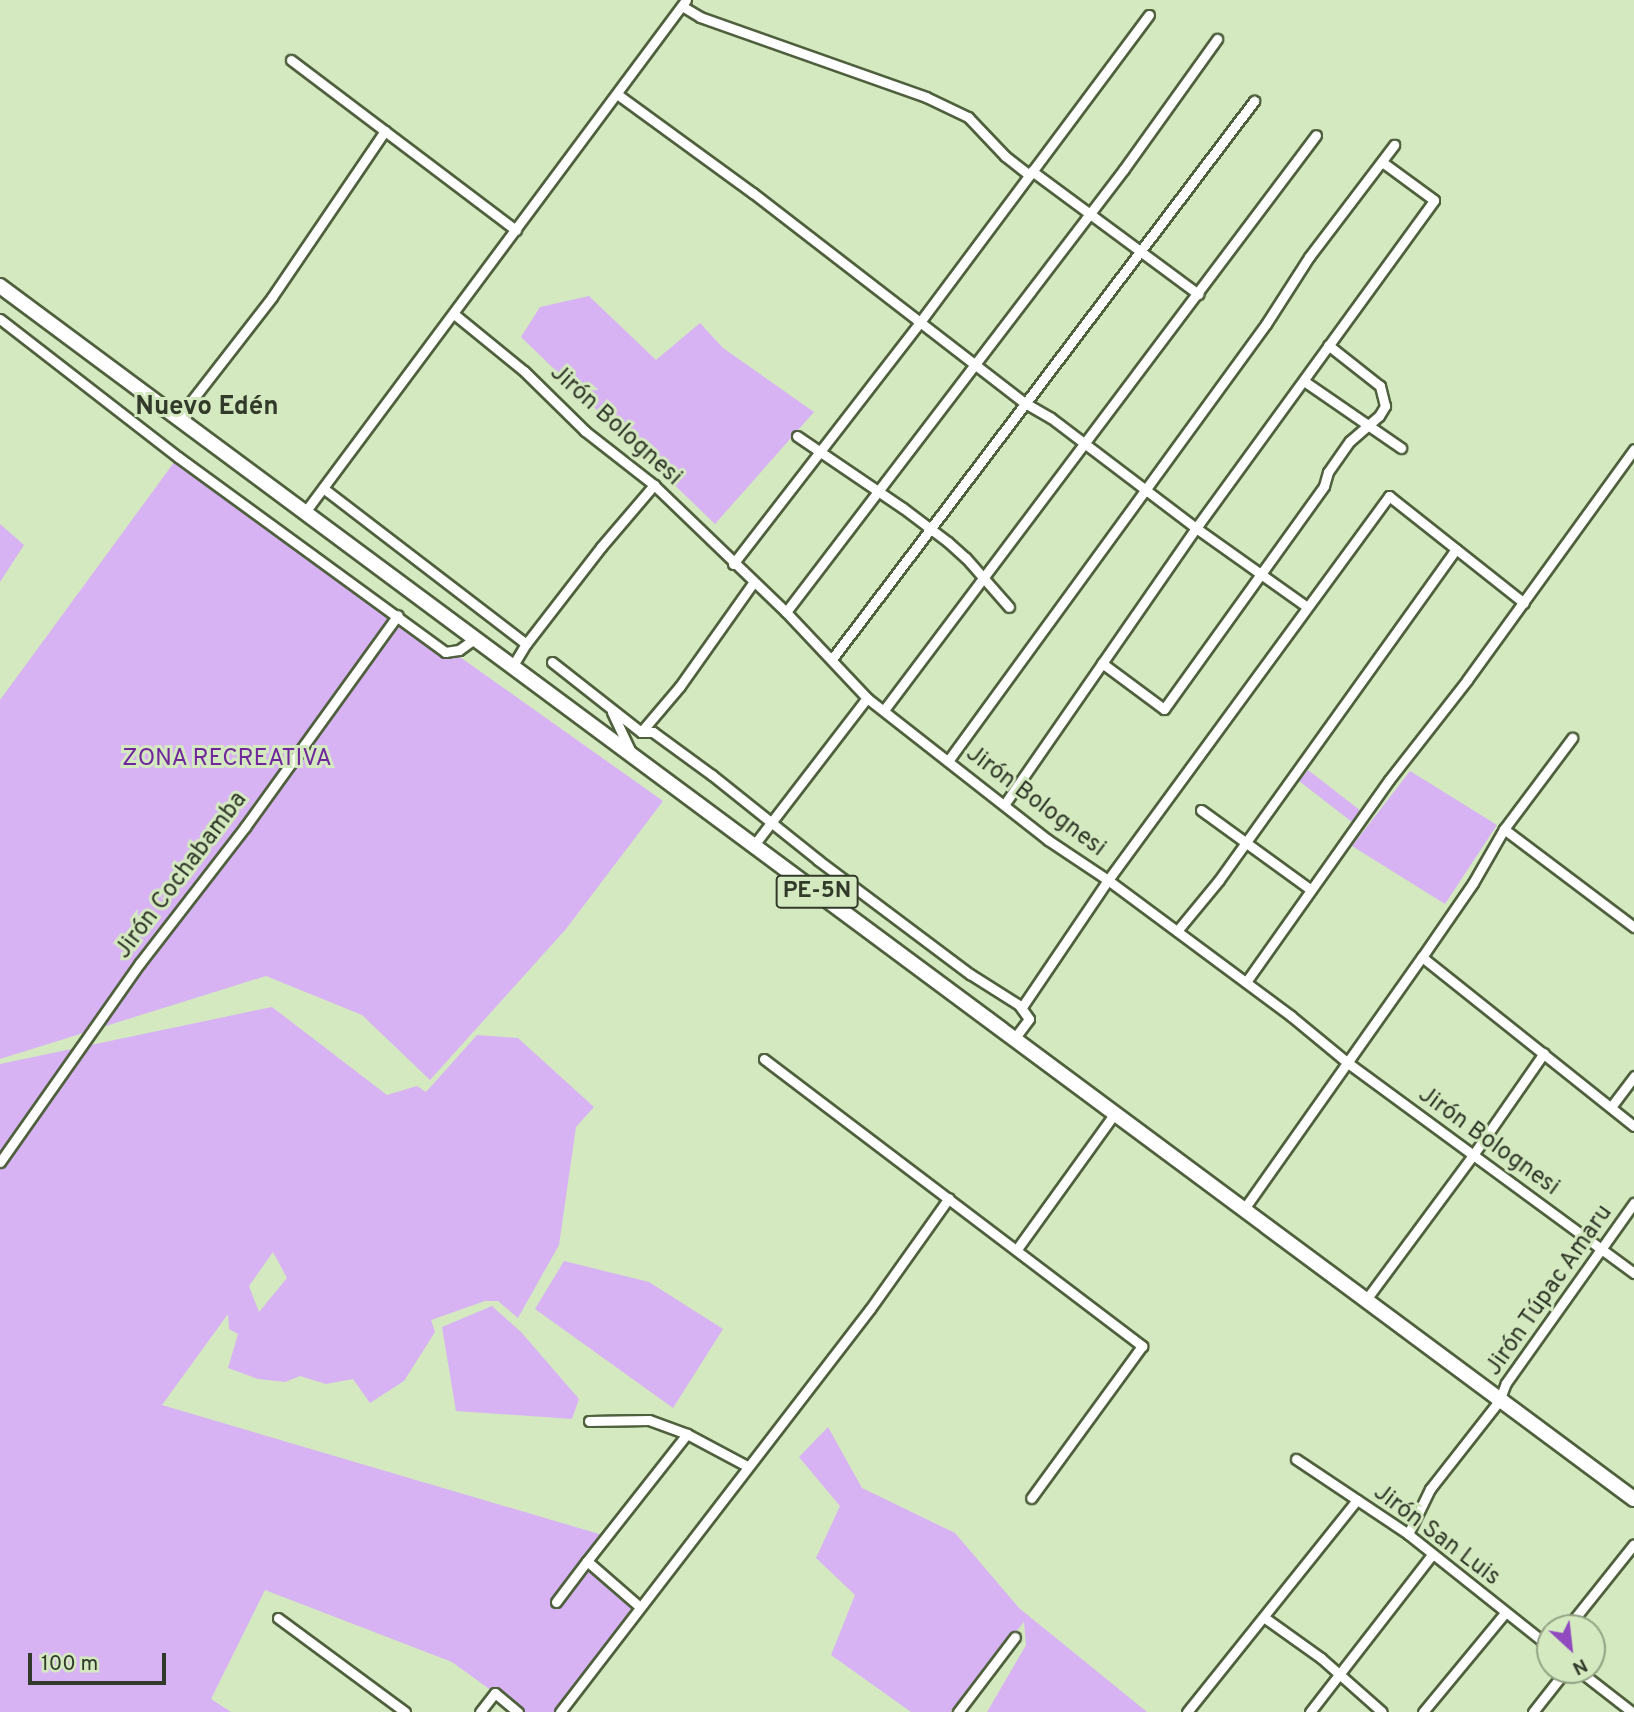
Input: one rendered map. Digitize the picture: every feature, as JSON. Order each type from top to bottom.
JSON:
[{"type":"highway","name":"PE-5N","points":[[0,286],[1634,1499]]},
{"type":"street","points":[[305,512],[684,3],[701,18],[926,97],[968,117],[1004,156],[1090,212],[1198,294]]},
{"type":"street","points":[[733,564],[920,322],[1149,15]]},
{"type":"street","points":[[786,612],[1090,212],[1217,39]]},
{"type":"street","points":[[291,60],[516,230]]},
{"type":"street","points":[[617,94],[743,185],[1024,403],[1307,607]]},
{"type":"street","points":[[831,659],[1254,101]]},
{"type":"street","points":[[179,417],[272,296],[385,131]]},
{"type":"street","points":[[884,710],[982,575],[1198,294],[1316,135]]},
{"type":"street","points":[[948,761],[1266,324],[1309,257],[1394,145]]},
{"type":"street","points":[[1003,805],[1196,528],[1434,200],[1382,162]]},
{"type":"street","name":"Jirón Bolognesi","points":[[454,314],[524,370],[585,431],[654,485],[733,564],[786,612],[867,698],[1003,805],[1246,982],[1348,1063],[1634,1273]]},
{"type":"street","points":[[0,319],[178,457],[398,615],[445,652],[459,650],[474,639]]},
{"type":"street","points":[[1102,663],[1164,709],[1324,486],[1328,472],[1350,441],[1385,406],[1384,395],[1374,380],[1328,345]]},
{"type":"street","points":[[1304,381],[1401,448]]},
{"type":"street","points":[[797,436],[929,528],[967,558],[1009,607]]},
{"type":"street","points":[[1246,982],[1388,780],[1524,603],[1634,449]]},
{"type":"street","points":[[512,667],[526,644],[601,547],[654,485]]},
{"type":"street","points":[[323,488],[526,644]]},
{"type":"street","points":[[1021,1007],[1108,880],[1390,496],[1524,603]]},
{"type":"street","points":[[1177,931],[1247,843],[1456,549]]},
{"type":"street","points":[[641,732],[680,686],[753,583]]},
{"type":"street","name":"Jirón Cochabamba","points":[[0,1162],[140,963],[244,827],[398,615]]},
{"type":"street","points":[[552,662],[641,732],[653,732],[970,974],[1021,1007],[1029,1019],[1014,1039]]},
{"type":"street","points":[[754,845],[867,698]]},
{"type":"street","points":[[611,709],[631,752]]},
{"type":"street","points":[[1244,1209],[1473,883],[1504,829],[1572,738]]},
{"type":"street","points":[[1201,810],[1311,890]]},
{"type":"street","points":[[1504,829],[1634,927]]},
{"type":"street","points":[[1422,957],[1634,1126]]},
{"type":"street","points":[[1365,1301],[1474,1155],[1544,1053]]},
{"type":"street","points":[[764,1059],[1142,1346],[1031,1498]]},
{"type":"street","points":[[1611,1107],[1634,1076]]},
{"type":"street","points":[[1017,1249],[1115,1112]]},
{"type":"street","points":[[560,1712],[870,1308],[949,1198]]},
{"type":"street","name":"Jirón Túpac Amaru","points":[[1408,1534],[1430,1489],[1499,1401],[1506,1383],[1634,1203]]},
{"type":"street","points":[[589,1421],[649,1420],[687,1434],[747,1466]]},
{"type":"street","points":[[556,1602],[687,1434]]},
{"type":"street","name":"Jirón San Luis","points":[[1296,1459],[1408,1534],[1536,1636]]},
{"type":"street","points":[[1187,1712],[1357,1500]]},
{"type":"street","points":[[1578,1614],[1634,1544]]},
{"type":"street","points":[[1310,1712],[1432,1555]]},
{"type":"street","points":[[587,1561],[640,1607]]},
{"type":"street","points":[[1423,1712],[1505,1613]]},
{"type":"street","points":[[278,1618],[405,1712]]},
{"type":"street","points":[[1265,1618],[1321,1658],[1381,1712]]},
{"type":"street","points":[[958,1712],[1015,1637]]},
{"type":"street","points":[[1533,1712],[1555,1684]]},
{"type":"street","points":[[1596,1684],[1632,1712]]},
{"type":"street","points":[[480,1712],[495,1693],[518,1712]]},
{"type":"green space","points":[[589,296],[656,360],[700,323],[723,348],[814,412],[715,524],[521,337],[540,307]]},
{"type":"green space","name":"ZONA RECREATIVA","points":[[178,457],[663,801],[566,929],[430,1080],[362,1015],[266,976],[0,1059],[0,700]]},
{"type":"green space","points":[[0,524],[24,545],[0,582]]},
{"type":"green space","points":[[1308,770],[1361,811],[1352,822],[1299,781]]},
{"type":"green space","points":[[1410,771],[1497,825],[1445,904],[1352,846]]},
{"type":"green space","points":[[272,1007],[387,1095],[417,1086],[426,1092],[477,1035],[518,1038],[594,1107],[576,1127],[559,1245],[518,1318],[498,1301],[485,1301],[431,1320],[435,1332],[404,1381],[370,1403],[353,1379],[326,1384],[300,1376],[285,1382],[258,1379],[228,1368],[238,1334],[229,1329],[228,1314],[162,1405],[606,1536],[588,1561],[638,1605],[560,1712],[521,1712],[452,1662],[265,1590],[211,1699],[231,1712],[0,1712],[0,1064]],"holes":[[[273,1252],[287,1278],[259,1312],[249,1286]]]},
{"type":"green space","points":[[564,1261],[649,1282],[723,1329],[673,1408],[535,1309]]},
{"type":"green space","points":[[492,1306],[521,1332],[579,1399],[572,1419],[456,1411],[442,1327]]},
{"type":"green space","points":[[828,1427],[862,1488],[955,1533],[1019,1608],[1147,1712],[987,1712],[1026,1645],[1024,1622],[950,1712],[911,1712],[831,1655],[855,1595],[816,1558],[840,1506],[799,1457]]},
{"type":"district","name":"Nuevo Edén","points":[[207,408]]}]
